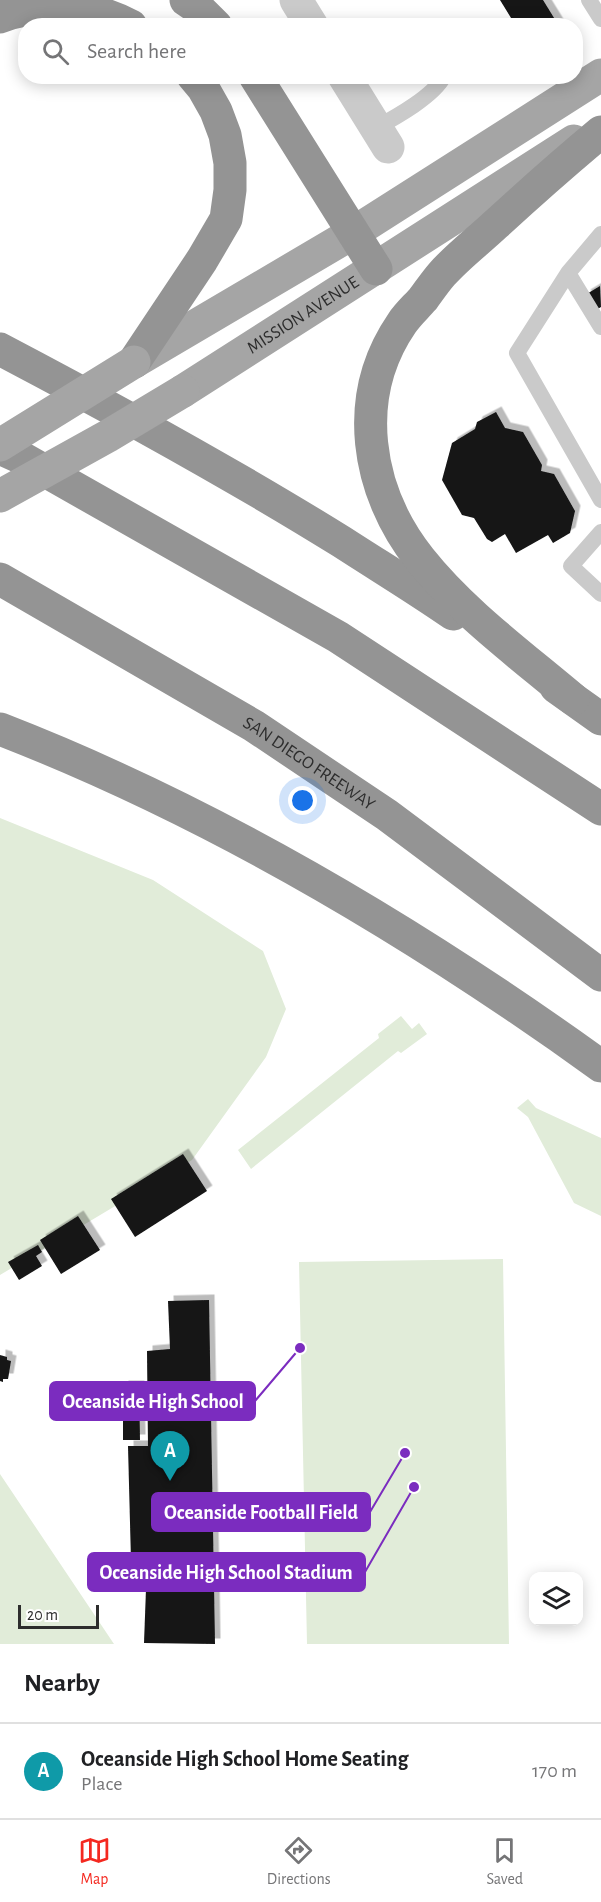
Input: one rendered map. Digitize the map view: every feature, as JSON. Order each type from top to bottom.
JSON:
[{"type":"highway","points":[[186,0],[208,18]]},
{"type":"highway","points":[[0,17],[41,8],[70,8],[110,18]]},
{"type":"highway","points":[[134,362],[202,260],[226,219],[230,190],[230,163],[225,135],[216,111],[200,84]]},
{"type":"highway","points":[[260,84],[376,269]]},
{"type":"highway","points":[[573,699],[451,595],[413,549],[394,518],[374,467],[371,413],[374,382],[386,352],[402,323],[443,273],[561,165],[601,132]]},
{"type":"highway","points":[[0,349],[165,438],[297,515],[441,606],[601,719]]},
{"type":"highway","points":[[0,446],[338,637],[601,809]]},
{"type":"highway","name":"SAN DIEGO FREEWAY","points":[[0,579],[254,726],[387,815],[601,975]]},
{"type":"highway","points":[[0,729],[120,780],[292,869],[452,965],[601,1066]]},
{"type":"main road","points":[[0,446],[134,362],[352,233],[601,75]]},
{"type":"main road","name":"MISSION AVENUE","points":[[0,496],[183,391],[601,124]]},
{"type":"street","points":[[296,0],[307,18]]},
{"type":"street","points":[[349,84],[382,138]]},
{"type":"lane","points":[[589,0],[601,19]]},
{"type":"lane","points":[[382,138],[399,115],[440,84]]},
{"type":"lane","points":[[601,234],[568,273],[517,353],[601,500]]},
{"type":"lane","points":[[568,273],[601,327]]},
{"type":"lane","points":[[601,532],[571,566],[601,594]]},
{"type":"green space","points":[[0,818],[153,880],[263,951],[286,1009],[266,1057],[192,1160],[0,1275]]},
{"type":"green space","points":[[401,1016],[412,1029],[419,1023],[427,1034],[401,1053],[398,1051],[251,1169],[238,1150],[379,1038],[378,1034]]},
{"type":"green space","points":[[528,1099],[536,1108],[601,1138],[601,1216],[574,1203],[528,1117],[517,1108]]},
{"type":"green space","points":[[503,1259],[509,1644],[307,1644],[299,1262]]},
{"type":"green space","points":[[0,1474],[114,1644],[0,1644]]},
{"type":"building","points":[[500,0],[543,0],[554,18],[511,18]]},
{"type":"building","points":[[600,286],[601,307],[596,310],[585,295]]},
{"type":"building","points":[[496,412],[505,428],[523,432],[542,465],[541,471],[554,474],[575,511],[570,533],[553,543],[548,535],[516,553],[505,534],[492,542],[487,539],[474,518],[462,515],[442,480],[452,443],[475,429],[477,422]]},
{"type":"building","points":[[183,1154],[207,1191],[135,1237],[111,1199]]},
{"type":"building","points":[[78,1216],[100,1250],[61,1274],[40,1240]]},
{"type":"building","points":[[38,1245],[42,1252],[36,1256],[42,1266],[19,1280],[8,1262]]},
{"type":"building","points":[[209,1300],[215,1644],[144,1643],[147,1562],[131,1561],[128,1446],[148,1446],[147,1351],[170,1349],[168,1301]]},
{"type":"building","points":[[0,1355],[11,1361],[8,1379],[3,1379],[3,1382],[0,1381]]},
{"type":"building","points":[[123,1386],[139,1386],[140,1440],[123,1440]]},
{"type":"place","name":"Oceanside High School","points":[[300,1348]]},
{"type":"place","name":"Oceanside Football Field","points":[[405,1453]]},
{"type":"place","name":"Oceanside High School Home Seating","points":[[170,1481]]},
{"type":"place","name":"Oceanside High School Stadium","points":[[414,1487]]}]
